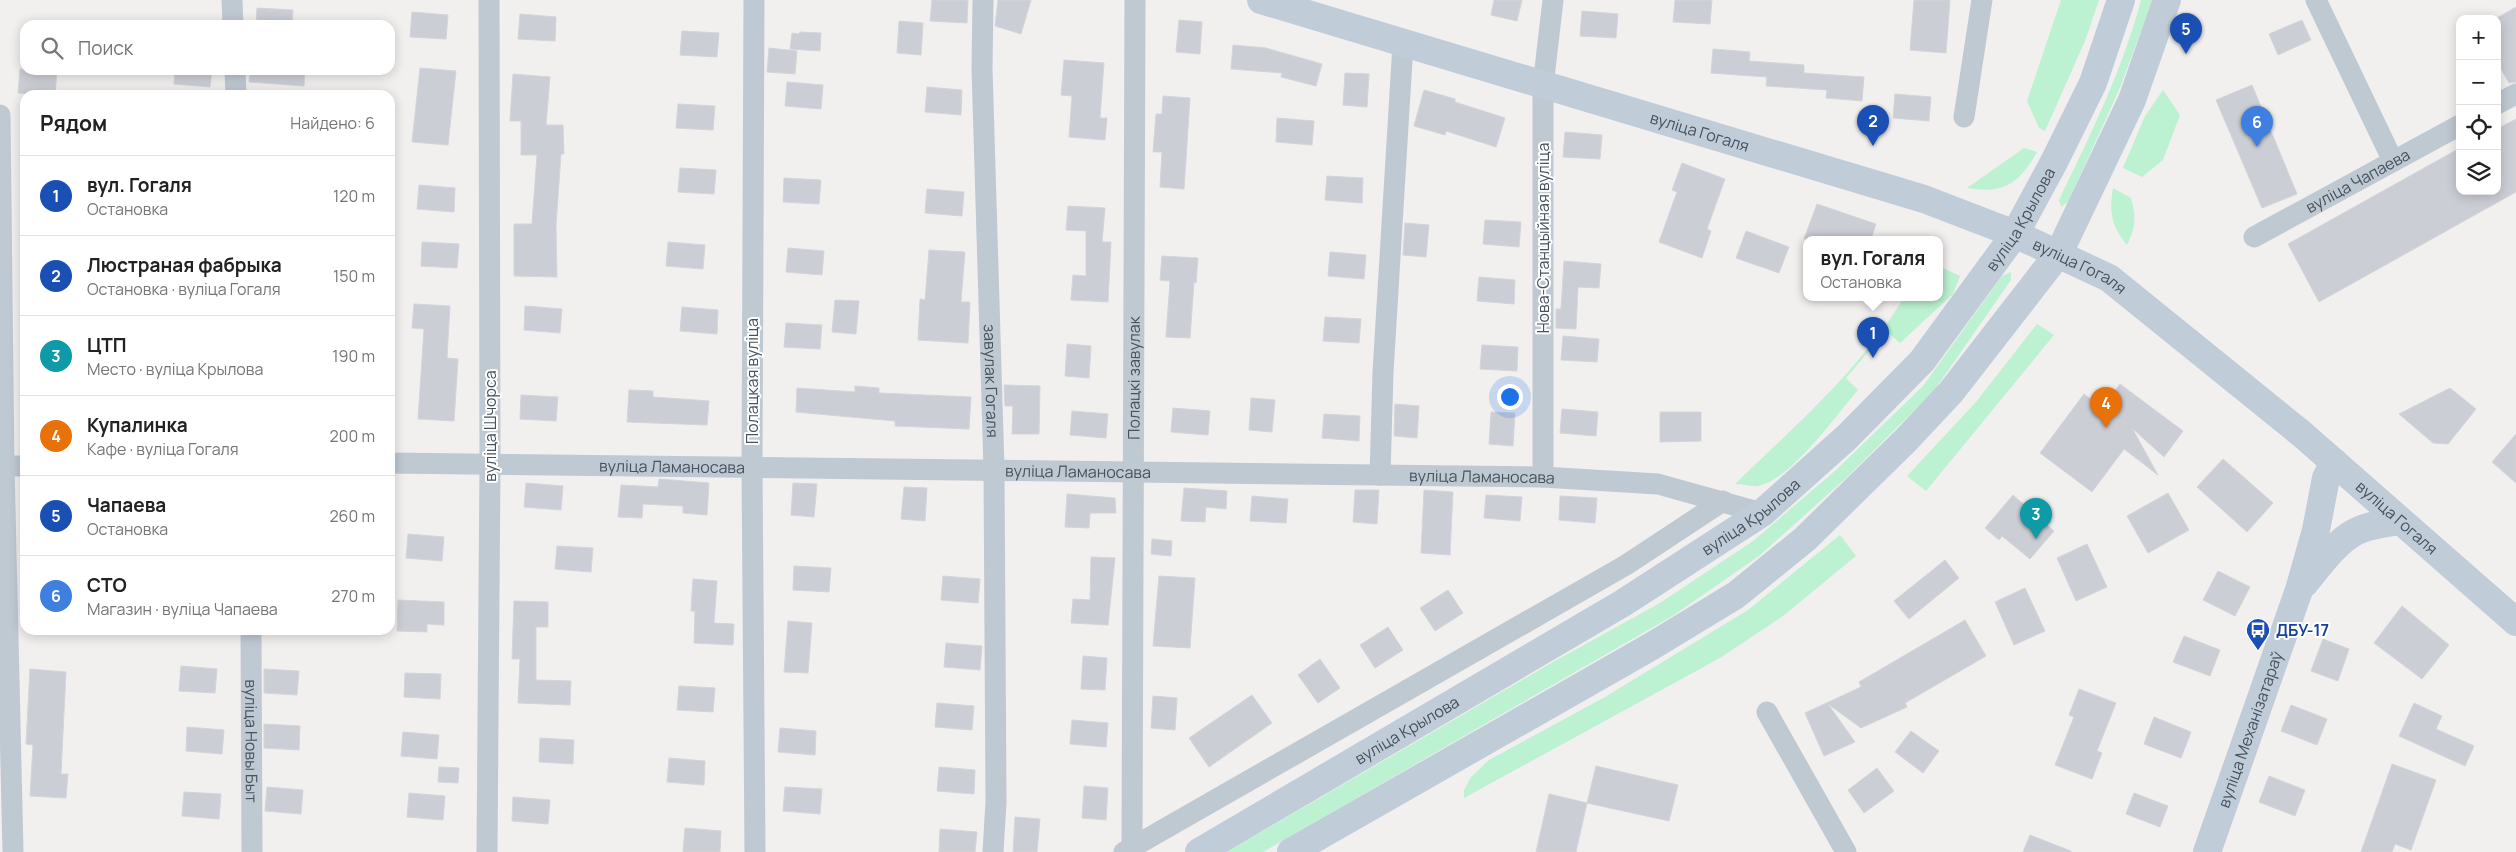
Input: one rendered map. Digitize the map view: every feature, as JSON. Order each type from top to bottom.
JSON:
[{"type":"main road","name":"вуліца Гогаля","points":[[1261,0],[1924,199],[2059,253],[2109,278],[2334,462],[2516,622]]},
{"type":"main road","name":"вуліца Крылова","points":[[1199,852],[1623,603],[1762,513],[1847,437],[1922,361],[2015,234],[2054,162],[2093,82],[2121,0]]},
{"type":"main road","points":[[1291,852],[1644,651],[1736,595],[1805,539],[1906,440],[1950,392],[2059,253],[2132,100],[2167,0]]},
{"type":"main road","name":"вуліца Механізатараў","points":[[2207,852],[2300,590],[2316,530],[2326,478],[2334,462]]},
{"type":"main road","points":[[2300,590],[2322,563],[2354,533],[2376,524],[2400,520]]},
{"type":"street","points":[[232,0],[233,20]]},
{"type":"street","name":"вуліца Шчорса","points":[[488,852],[490,463],[489,0]]},
{"type":"street","name":"Полацкая вуліца","points":[[754,0],[752,466],[755,852]]},
{"type":"street","name":"завулак Гогаля","points":[[983,0],[982,68],[994,469],[996,802],[993,852]]},
{"type":"street","name":"Полацкі завулак","points":[[1128,850],[1133,472],[1135,0]]},
{"type":"street","name":"Нова-Станцыйная вуліца","points":[[1543,477],[1543,86],[1553,0]]},
{"type":"street","points":[[1964,117],[1982,0]]},
{"type":"street","points":[[2316,0],[2393,161]]},
{"type":"street","points":[[1380,475],[1383,372],[1403,44]]},
{"type":"street","points":[[235,75],[236,90]]},
{"type":"street","points":[[2501,102],[2516,94]]},
{"type":"street","points":[[0,115],[2,466],[13,852]]},
{"type":"street","name":"вуліца Чапаева","points":[[2254,237],[2456,127]]},
{"type":"street","name":"вуліца Ламаносава","points":[[395,463],[1543,477],[1658,484],[1762,513]]},
{"type":"street","points":[[2,466],[20,466]]},
{"type":"street","points":[[1128,850],[1626,565],[1723,501]]},
{"type":"street","name":"вуліца Новы Быт","points":[[251,635],[252,852]]},
{"type":"street","points":[[1767,712],[1846,852]]},
{"type":"green space","points":[[2061,0],[2099,0],[2085,41],[2045,131],[2039,128],[2027,101]]},
{"type":"green space","points":[[2141,0],[2153,0],[2119,90],[2068,202],[2061,207],[2059,200],[2094,127],[2115,77],[2134,26]]},
{"type":"green space","points":[[2163,90],[2180,115],[2163,160],[2142,177],[2123,168],[2145,116]]},
{"type":"green space","points":[[2024,148],[2037,152],[2024,172],[2009,184],[1991,189],[1967,188]]},
{"type":"green space","points":[[2113,188],[2131,198],[2133,204],[2134,227],[2127,245],[2117,231],[2112,218]]},
{"type":"green space","points":[[1943,268],[1960,276],[1953,294],[1900,343],[1886,331],[1846,378],[1858,390],[1798,460],[1771,481],[1758,486],[1735,484],[1804,418],[1848,372],[1887,323],[1901,301],[1943,301]]},
{"type":"green space","points":[[2011,272],[2011,280],[1933,392],[1845,479],[1759,556],[1674,615],[1263,852],[1227,852],[1553,662],[1660,603],[1753,541],[1836,470],[1923,386],[2002,276]]},
{"type":"green space","points":[[2037,324],[2054,335],[1926,491],[1907,476],[1976,402]]},
{"type":"green space","points":[[1840,535],[1856,556],[1783,616],[1720,658],[1464,798],[1464,790],[1471,777],[1489,760],[1605,697],[1748,610]]},
{"type":"building","points":[[932,0],[968,0],[967,23],[930,21]]},
{"type":"building","points":[[998,0],[1031,0],[1021,34],[995,26]]},
{"type":"building","points":[[1494,0],[1522,0],[1517,21],[1491,15]]},
{"type":"building","points":[[1675,0],[1712,0],[1710,24],[1673,22]]},
{"type":"building","points":[[1914,0],[1950,0],[1946,53],[1910,50]]},
{"type":"building","points":[[2516,7],[2516,82],[2509,83],[2501,69],[2501,16]]},
{"type":"building","points":[[257,8],[293,10],[292,20],[256,20]]},
{"type":"building","points":[[1582,11],[1618,14],[1616,38],[1580,36]]},
{"type":"building","points":[[412,12],[448,15],[446,39],[410,37]]},
{"type":"building","points":[[520,14],[556,17],[555,41],[518,39]]},
{"type":"building","points":[[1179,20],[1202,22],[1200,54],[1176,52]]},
{"type":"building","points":[[2302,20],[2311,40],[2278,55],[2269,34]]},
{"type":"building","points":[[899,21],[923,23],[921,55],[897,53]]},
{"type":"building","points":[[682,31],[719,33],[717,57],[680,55]]},
{"type":"building","points":[[800,32],[821,33],[820,51],[790,49],[792,33],[799,34]]},
{"type":"building","points":[[1233,45],[1266,48],[1322,64],[1316,86],[1281,77],[1282,73],[1231,69]]},
{"type":"building","points":[[769,48],[797,51],[795,74],[767,72]]},
{"type":"building","points":[[1713,49],[1750,52],[1749,61],[1804,65],[1804,73],[1864,77],[1862,101],[1826,98],[1827,90],[1766,86],[1767,77],[1711,73]]},
{"type":"building","points":[[1064,60],[1104,63],[1100,118],[1107,118],[1105,140],[1069,137],[1072,96],[1061,95]]},
{"type":"building","points":[[420,68],[456,71],[448,145],[412,142]]},
{"type":"building","points":[[20,69],[20,75],[57,75],[55,90],[20,90],[20,93],[18,93]]},
{"type":"building","points":[[1345,73],[1369,74],[1367,107],[1343,105]]},
{"type":"building","points":[[513,74],[550,77],[546,125],[563,125],[564,154],[561,154],[556,225],[557,277],[514,276],[514,224],[532,224],[537,155],[521,155],[521,121],[510,121]]},
{"type":"building","points":[[175,75],[211,75],[210,87],[174,84]]},
{"type":"building","points":[[250,75],[305,75],[304,86],[249,82]]},
{"type":"building","points":[[787,82],[823,85],[821,109],[785,106]]},
{"type":"building","points":[[2252,85],[2297,194],[2262,208],[2216,100]]},
{"type":"building","points":[[927,87],[962,90],[961,115],[925,112]]},
{"type":"building","points":[[1424,90],[1455,99],[1455,102],[1505,118],[1496,147],[1446,131],[1445,135],[1414,126]]},
{"type":"building","points":[[1895,94],[1931,97],[1929,121],[1893,118]]},
{"type":"building","points":[[1163,96],[1190,98],[1184,189],[1160,187],[1162,152],[1153,152],[1156,114],[1162,114]]},
{"type":"building","points":[[678,104],[715,106],[713,130],[676,128]]},
{"type":"building","points":[[1277,118],[1314,121],[1312,145],[1276,142]]},
{"type":"building","points":[[2516,119],[2516,192],[2319,302],[2288,244],[2456,150],[2456,195],[2501,195],[2501,127]]},
{"type":"building","points":[[1565,132],[1602,135],[1600,159],[1563,157]]},
{"type":"building","points":[[1682,163],[1725,179],[1707,229],[1711,231],[1702,258],[1659,242],[1677,192],[1672,190]]},
{"type":"building","points":[[680,168],[716,170],[714,194],[678,192]]},
{"type":"building","points":[[1327,176],[1363,178],[1362,203],[1325,200]]},
{"type":"building","points":[[784,178],[821,180],[819,204],[783,202]]},
{"type":"building","points":[[419,185],[455,188],[454,212],[417,209]]},
{"type":"building","points":[[927,189],[964,192],[962,216],[925,213]]},
{"type":"building","points":[[1817,204],[1876,224],[1872,236],[1805,236]]},
{"type":"building","points":[[1068,206],[1105,208],[1102,242],[1111,242],[1108,302],[1071,300],[1073,275],[1086,276],[1086,231],[1066,230]]},
{"type":"building","points":[[1485,220],[1521,222],[1519,247],[1483,244]]},
{"type":"building","points":[[1405,223],[1429,225],[1426,257],[1403,255]]},
{"type":"building","points":[[1746,231],[1789,247],[1779,273],[1736,258]]},
{"type":"building","points":[[422,242],[459,244],[457,268],[421,266]]},
{"type":"building","points":[[668,242],[705,245],[703,269],[666,266]]},
{"type":"building","points":[[788,248],[824,251],[822,275],[786,272]]},
{"type":"building","points":[[929,250],[965,252],[961,302],[970,302],[968,343],[918,340],[920,299],[925,300]]},
{"type":"building","points":[[1330,252],[1366,255],[1364,279],[1328,276]]},
{"type":"building","points":[[1162,256],[1198,258],[1196,283],[1194,282],[1190,338],[1166,337],[1170,281],[1160,280]]},
{"type":"building","points":[[1564,261],[1601,264],[1599,288],[1578,287],[1576,329],[1556,328],[1556,309],[1561,309]]},
{"type":"building","points":[[1479,277],[1515,280],[1514,304],[1477,301]]},
{"type":"building","points":[[835,300],[859,301],[856,334],[832,332]]},
{"type":"building","points":[[414,304],[450,306],[447,358],[458,359],[454,421],[418,419],[424,329],[412,328]]},
{"type":"building","points":[[525,306],[562,309],[560,333],[524,330]]},
{"type":"building","points":[[682,307],[718,310],[717,334],[680,331]]},
{"type":"building","points":[[1325,317],[1361,319],[1359,343],[1323,341]]},
{"type":"building","points":[[786,323],[822,325],[820,349],[784,347]]},
{"type":"building","points":[[1563,336],[1599,339],[1597,362],[1561,360]]},
{"type":"building","points":[[1067,344],[1091,346],[1089,378],[1065,376]]},
{"type":"building","points":[[1482,345],[1518,347],[1517,371],[1480,369]]},
{"type":"building","points":[[2120,384],[2183,431],[2164,457],[2132,428],[2158,475],[2124,449],[2092,492],[2040,453],[2084,394],[2102,408]]},
{"type":"building","points":[[1004,385],[1040,386],[1039,434],[1012,434],[1013,406],[1005,406]]},
{"type":"building","points":[[855,386],[879,388],[879,393],[971,397],[969,429],[895,426],[895,421],[796,412],[797,388],[855,392]]},
{"type":"building","points":[[2450,388],[2476,409],[2448,444],[2433,443],[2399,414]]},
{"type":"building","points":[[629,390],[653,391],[653,397],[709,401],[707,425],[627,422]]},
{"type":"building","points":[[521,395],[558,397],[556,421],[520,419]]},
{"type":"building","points":[[1251,398],[1275,400],[1272,432],[1249,430]]},
{"type":"building","points":[[1395,404],[1419,406],[1417,438],[1394,436]]},
{"type":"building","points":[[1173,408],[1210,411],[1208,435],[1171,432]]},
{"type":"building","points":[[1562,409],[1598,412],[1596,436],[1560,433]]},
{"type":"building","points":[[1072,411],[1108,414],[1106,438],[1070,435]]},
{"type":"building","points":[[1491,412],[1515,413],[1513,446],[1489,444]]},
{"type":"building","points":[[1660,412],[1701,412],[1701,441],[1660,442]]},
{"type":"building","points":[[1324,414],[1360,416],[1359,441],[1322,438]]},
{"type":"building","points":[[2516,434],[2516,483],[2492,462]]},
{"type":"building","points":[[2223,459],[2273,503],[2247,532],[2197,487]]},
{"type":"building","points":[[659,479],[709,483],[707,515],[683,513],[683,506],[643,504],[642,518],[618,517],[621,485],[658,487]]},
{"type":"building","points":[[526,483],[563,486],[561,510],[524,507]]},
{"type":"building","points":[[793,483],[817,484],[814,517],[791,515]]},
{"type":"building","points":[[904,487],[927,488],[925,521],[901,519]]},
{"type":"building","points":[[1184,488],[1227,491],[1226,509],[1206,507],[1205,522],[1181,521]]},
{"type":"building","points":[[1355,490],[1379,490],[1377,524],[1353,522]]},
{"type":"building","points":[[1424,490],[1453,492],[1450,555],[1421,553]]},
{"type":"building","points":[[2168,493],[2189,530],[2148,553],[2127,516]]},
{"type":"building","points":[[1067,494],[1115,498],[1116,513],[1090,513],[1089,528],[1065,527]]},
{"type":"building","points":[[1486,495],[1522,497],[1520,521],[1484,518]]},
{"type":"building","points":[[2013,495],[2054,531],[2030,559],[2002,536],[1999,540],[1985,528]]},
{"type":"building","points":[[1252,496],[1288,499],[1286,523],[1250,521]]},
{"type":"building","points":[[1560,496],[1597,498],[1595,523],[1559,520]]},
{"type":"building","points":[[408,534],[444,537],[442,561],[406,558]]},
{"type":"building","points":[[1152,539],[1172,541],[1171,556],[1151,554]]},
{"type":"building","points":[[2087,544],[2107,587],[2076,601],[2057,558]]},
{"type":"building","points":[[557,546],[593,548],[591,572],[555,569]]},
{"type":"building","points":[[1091,557],[1115,558],[1108,625],[1071,623],[1073,599],[1090,600]]},
{"type":"building","points":[[1945,560],[1959,578],[1909,619],[1894,601]]},
{"type":"building","points":[[794,566],[831,568],[829,592],[793,590]]},
{"type":"building","points":[[2218,571],[2250,587],[2235,616],[2203,600]]},
{"type":"building","points":[[943,576],[980,579],[978,603],[941,600]]},
{"type":"building","points":[[1159,576],[1195,578],[1190,648],[1153,646]]},
{"type":"building","points":[[693,579],[717,581],[714,623],[734,624],[733,645],[694,643],[695,611],[691,611]]},
{"type":"building","points":[[2025,588],[2045,631],[2014,645],[1995,602]]},
{"type":"building","points":[[1448,590],[1463,613],[1435,631],[1420,608]]},
{"type":"building","points":[[398,600],[444,602],[444,625],[427,624],[427,632],[397,631]]},
{"type":"building","points":[[514,601],[548,602],[548,627],[536,627],[536,680],[571,681],[570,705],[518,703],[520,659],[512,659]]},
{"type":"building","points":[[2402,606],[2449,645],[2422,679],[2374,643]]},
{"type":"building","points":[[1965,620],[1986,656],[1905,703],[1907,707],[1861,728],[1828,704],[1855,742],[1824,756],[1805,713],[1861,687],[1859,682]]},
{"type":"building","points":[[788,621],[812,623],[808,673],[784,672]]},
{"type":"building","points":[[1388,627],[1403,650],[1375,668],[1360,645]]},
{"type":"building","points":[[2184,636],[2220,650],[2210,676],[2173,662]]},
{"type":"building","points":[[2323,639],[2349,649],[2338,681],[2311,671]]},
{"type":"building","points":[[946,643],[982,646],[980,670],[944,667]]},
{"type":"building","points":[[1083,656],[1107,658],[1105,690],[1081,689]]},
{"type":"building","points":[[1320,659],[1340,688],[1318,703],[1298,675]]},
{"type":"building","points":[[181,666],[217,669],[215,693],[179,691]]},
{"type":"building","points":[[30,669],[66,672],[61,774],[68,774],[66,798],[30,796],[33,745],[26,744]]},
{"type":"building","points":[[264,669],[299,671],[297,695],[264,693]]},
{"type":"building","points":[[405,673],[441,674],[440,699],[404,697]]},
{"type":"building","points":[[679,686],[715,688],[713,712],[677,710]]},
{"type":"building","points":[[2079,689],[2116,703],[2097,751],[2102,753],[2092,779],[2055,765],[2074,717],[2069,715]]},
{"type":"building","points":[[1252,695],[1272,723],[1209,767],[1189,738]]},
{"type":"building","points":[[1153,696],[1177,698],[1175,730],[1151,728]]},
{"type":"building","points":[[937,703],[974,706],[972,730],[935,727]]},
{"type":"building","points":[[2414,703],[2442,716],[2436,729],[2474,746],[2465,766],[2399,736]]},
{"type":"building","points":[[2291,705],[2327,719],[2317,745],[2281,731]]},
{"type":"building","points":[[2154,717],[2191,732],[2181,758],[2144,744]]},
{"type":"building","points":[[1072,720],[1108,723],[1106,747],[1070,744]]},
{"type":"building","points":[[264,724],[300,726],[299,750],[264,748]]},
{"type":"building","points":[[187,727],[224,730],[222,754],[186,751]]},
{"type":"building","points":[[780,728],[816,731],[815,755],[778,752]]},
{"type":"building","points":[[1911,731],[1939,751],[1923,773],[1895,752]]},
{"type":"building","points":[[403,732],[439,735],[437,759],[401,756]]},
{"type":"building","points":[[540,738],[574,740],[573,764],[539,762]]},
{"type":"building","points":[[669,758],[705,761],[704,785],[667,782]]},
{"type":"building","points":[[2392,764],[2436,780],[2411,850],[2395,844],[2392,852],[2361,852]]},
{"type":"building","points":[[1596,766],[1678,785],[1669,821],[1587,803]]},
{"type":"building","points":[[439,767],[459,768],[458,783],[438,782]]},
{"type":"building","points":[[939,767],[975,770],[974,794],[937,791]]},
{"type":"building","points":[[1877,768],[1894,791],[1864,813],[1848,790]]},
{"type":"building","points":[[2269,776],[2305,790],[2295,816],[2259,802]]},
{"type":"building","points":[[1084,786],[1108,788],[1106,820],[1082,818]]},
{"type":"building","points":[[267,787],[303,790],[301,814],[265,811]]},
{"type":"building","points":[[785,787],[822,789],[820,814],[783,811]]},
{"type":"building","points":[[184,792],[221,794],[219,819],[182,816]]},
{"type":"building","points":[[409,793],[445,796],[443,820],[407,817]]},
{"type":"building","points":[[2134,793],[2168,806],[2160,827],[2126,814]]},
{"type":"building","points":[[1549,794],[1587,803],[1576,852],[1536,852]]},
{"type":"building","points":[[513,797],[550,800],[548,824],[512,821]]},
{"type":"building","points":[[1015,817],[1040,819],[1037,852],[1013,852]]},
{"type":"building","points":[[685,828],[721,831],[720,852],[683,852]]},
{"type":"building","points":[[940,829],[977,832],[975,852],[939,852]]},
{"type":"building","points":[[2030,835],[2071,851],[2071,852],[2023,852]]},
{"type":"place","name":"Чапаева","points":[[2186,54]]},
{"type":"place","name":"Люстраная фабрыка","points":[[1873,146]]},
{"type":"place","name":"СТО","points":[[2257,147]]},
{"type":"place","name":"вул. Гогаля","points":[[1873,358]]},
{"type":"place","name":"Купалинка","points":[[2106,428]]},
{"type":"place","name":"ЦТП","points":[[2036,539]]},
{"type":"place","name":"ДБУ-17","points":[[2258,651]]}]
